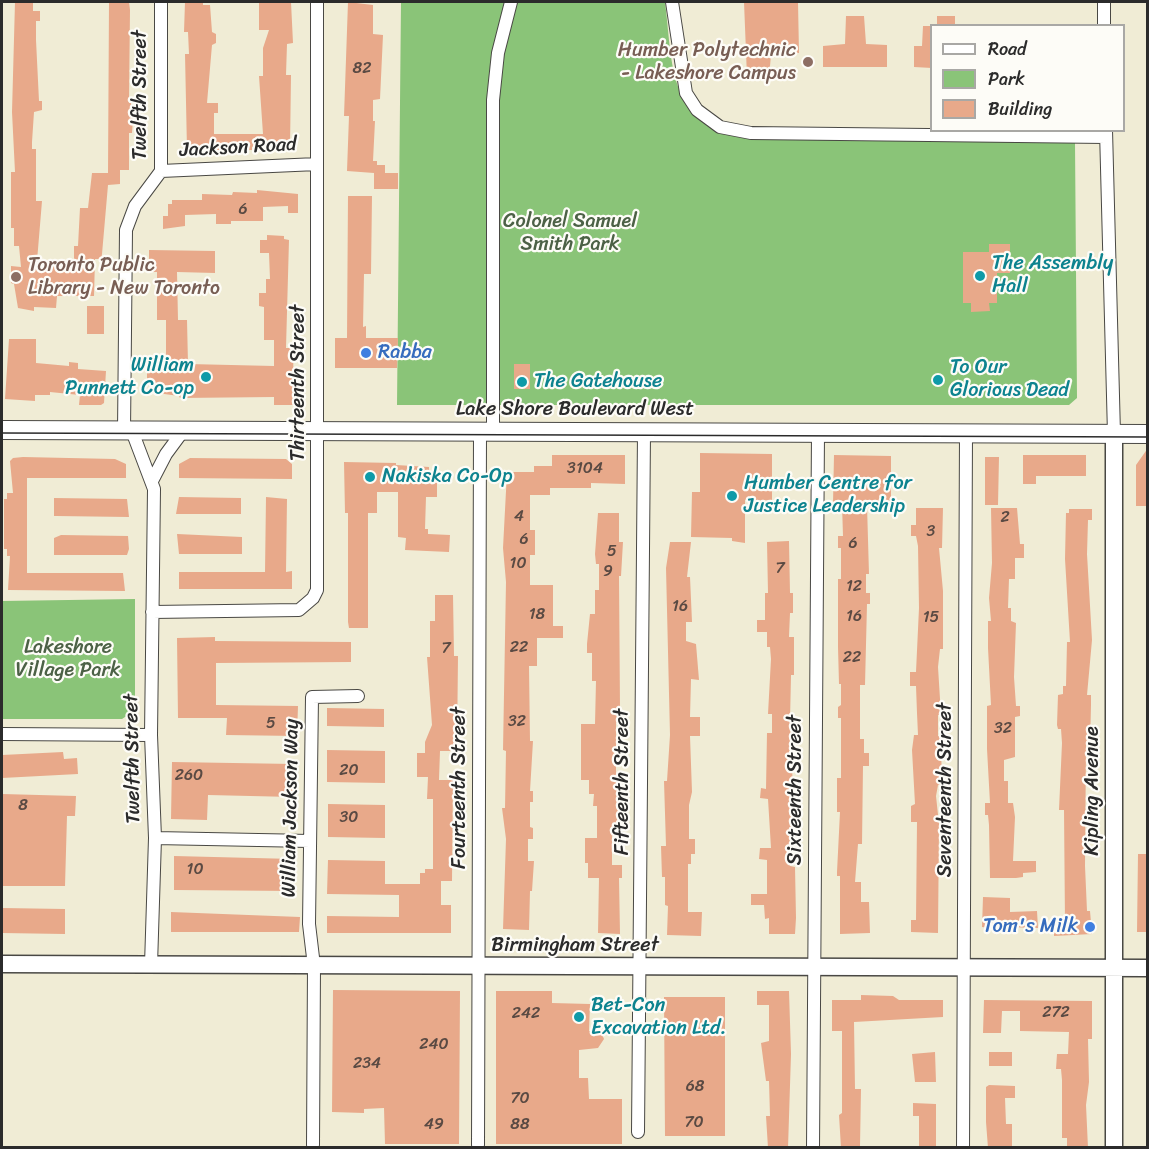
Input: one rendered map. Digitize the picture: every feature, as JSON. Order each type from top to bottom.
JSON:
[{"type":"main road","name":"Lake Shore Boulevard West","points":[[2,430],[1148,434]]},
{"type":"street","name":"Twelfth Street","points":[[151,964],[155,838],[151,735],[155,527],[152,481],[128,431],[126,230],[135,206],[161,171],[161,2]]},
{"type":"street","name":"Thirteenth Street","points":[[152,612],[299,610],[313,598],[317,590],[319,431],[317,2]]},
{"type":"street","name":"Fourteenth Street","points":[[478,1145],[493,100],[498,52],[511,2]]},
{"type":"street","points":[[672,2],[686,93],[697,110],[720,127],[751,133],[1106,134],[1114,434]]},
{"type":"street","points":[[1104,2],[1104,24]]},
{"type":"street","name":"Jackson Road","points":[[161,171],[317,164]]},
{"type":"street","points":[[152,481],[166,454],[183,431]]},
{"type":"street","name":"Fifteenth Street","points":[[638,1132],[644,433]]},
{"type":"street","name":"Sixteenth Street","points":[[813,1148],[818,433]]},
{"type":"street","name":"Seventeenth Street","points":[[963,1148],[966,433]]},
{"type":"street","name":"Kipling Avenue","points":[[1114,434],[1114,1148]]},
{"type":"street","name":"William Jackson Way","points":[[314,966],[309,924],[312,697],[358,696]]},
{"type":"street","points":[[2,734],[151,735]]},
{"type":"street","points":[[155,838],[310,841]]},
{"type":"street","name":"Birmingham Street","points":[[2,964],[1148,968]]},
{"type":"street","points":[[313,1145],[314,966]]},
{"type":"green space","name":"Colonel Samuel Smith Park","points":[[401,2],[665,2],[673,68],[678,88],[687,105],[700,119],[718,130],[743,138],[1075,143],[1077,398],[1069,405],[397,405]]},
{"type":"green space","name":"Lakeshore Village Park","points":[[135,599],[135,704],[131,713],[122,719],[2,719],[2,601]]},
{"type":"building","points":[[15,2],[33,2],[33,11],[40,11],[40,21],[36,21],[36,40],[39,101],[42,101],[42,110],[34,112],[32,142],[32,149],[36,149],[36,201],[42,201],[37,261],[74,262],[74,246],[78,246],[80,208],[88,208],[92,173],[108,173],[109,2],[129,2],[130,10],[129,103],[131,103],[133,119],[132,133],[129,133],[129,170],[120,170],[120,184],[108,185],[102,254],[101,259],[95,259],[94,296],[57,296],[56,308],[34,307],[34,311],[18,308],[14,284],[11,283],[11,266],[21,267],[19,246],[14,246],[14,228],[11,228],[11,172],[15,172],[12,112]]},
{"type":"building","points":[[185,2],[203,2],[203,5],[210,5],[212,32],[216,34],[216,43],[212,45],[207,103],[218,103],[218,113],[214,113],[214,134],[263,134],[259,76],[263,76],[263,48],[269,30],[259,30],[259,2],[291,2],[293,43],[287,44],[286,75],[291,75],[290,148],[273,149],[273,145],[252,147],[252,150],[187,150],[185,54],[189,54],[188,32],[184,32]]},
{"type":"building","points":[[348,2],[373,5],[373,34],[383,35],[380,99],[373,100],[373,121],[375,121],[373,161],[377,161],[377,165],[385,165],[385,173],[398,173],[398,189],[374,189],[374,173],[347,171],[349,116],[344,116]]},
{"type":"building","points":[[744,2],[798,2],[799,53],[771,55],[769,77],[747,77]]},
{"type":"building","points":[[846,16],[864,16],[866,44],[887,45],[887,67],[823,67],[823,46],[845,44]]},
{"type":"building","points":[[937,16],[955,16],[955,24],[937,24]]},
{"type":"building","points":[[923,26],[930,26],[930,68],[914,67],[914,46],[922,46]]},
{"type":"building","points":[[257,190],[298,194],[298,213],[288,213],[288,206],[263,207],[263,221],[231,221],[231,224],[216,224],[216,214],[185,215],[185,226],[163,229],[163,216],[168,216],[168,204],[172,204],[172,200],[202,200],[202,194],[232,195],[233,192],[257,193]]},
{"type":"building","points":[[348,196],[372,196],[371,274],[364,274],[363,327],[366,326],[366,338],[398,338],[397,368],[335,368],[335,338],[347,338]]},
{"type":"building","points":[[267,235],[284,236],[284,239],[289,240],[286,348],[293,348],[294,405],[274,405],[274,397],[180,398],[157,393],[155,386],[147,385],[147,369],[166,366],[166,320],[157,320],[157,272],[149,272],[149,250],[215,251],[215,273],[177,272],[178,320],[187,320],[188,364],[274,366],[274,340],[264,340],[264,307],[259,306],[259,293],[266,293],[266,279],[270,279],[269,253],[260,253],[260,240],[267,240]]},
{"type":"building","name":"The Assembly Hall","points":[[989,244],[1010,244],[1010,273],[997,273],[997,303],[989,303],[990,311],[971,312],[971,303],[963,303],[963,252],[989,252]]},
{"type":"building","points":[[87,306],[104,306],[104,334],[87,334]]},
{"type":"building","points":[[9,339],[36,339],[36,363],[69,366],[69,362],[78,363],[78,369],[106,371],[104,403],[79,405],[80,395],[50,392],[50,395],[35,395],[35,401],[5,399]]},
{"type":"building","name":"The Gatehouse","points":[[514,364],[530,364],[530,389],[514,389]]},
{"type":"building","points":[[1148,448],[1148,503],[1146,506],[1136,506],[1136,465]]},
{"type":"building","name":"Humber Centre for Justice Leadership","points":[[700,453],[772,454],[772,501],[745,500],[745,543],[732,541],[732,538],[691,537],[692,492],[700,492]]},
{"type":"building","points":[[552,455],[625,455],[625,484],[591,483],[591,488],[550,488],[550,495],[530,495],[530,530],[535,530],[535,555],[530,555],[530,585],[553,585],[553,626],[563,626],[563,638],[537,638],[537,666],[529,666],[530,741],[533,741],[530,791],[533,791],[533,802],[530,802],[530,827],[533,828],[533,839],[528,839],[528,861],[534,861],[532,891],[530,891],[529,930],[503,929],[506,839],[502,808],[505,808],[506,751],[503,750],[506,582],[503,548],[507,472],[534,472],[534,466],[552,466]]},
{"type":"building","points":[[834,455],[891,456],[891,505],[867,505],[869,574],[866,574],[866,593],[870,593],[870,604],[867,604],[865,685],[860,685],[860,739],[864,739],[864,753],[869,753],[869,766],[863,766],[862,844],[858,844],[855,882],[861,882],[861,902],[869,902],[870,933],[840,934],[840,876],[837,876],[837,872],[840,812],[837,812],[837,778],[841,778],[841,718],[838,718],[838,707],[841,705],[841,684],[839,684],[838,579],[841,579],[841,548],[838,548],[838,536],[843,536],[842,504],[833,504]]},
{"type":"building","points":[[1023,455],[1086,455],[1086,476],[1036,476],[1036,484],[1023,484]]},
{"type":"building","points":[[985,457],[999,457],[998,505],[985,505]]},
{"type":"building","points":[[13,458],[115,459],[126,464],[126,478],[27,478],[27,573],[123,573],[125,591],[8,590],[10,556],[7,556],[7,549],[4,549],[4,499],[7,499],[7,493],[13,493],[10,461]]},
{"type":"building","points":[[190,458],[286,459],[292,464],[292,479],[179,478],[179,464]]},
{"type":"building","points":[[344,462],[396,463],[396,465],[429,467],[429,481],[437,482],[437,497],[426,497],[425,529],[428,529],[428,534],[450,535],[449,552],[405,550],[406,538],[398,537],[398,492],[377,492],[377,513],[368,513],[368,628],[349,628],[348,622],[348,513],[345,513]]},
{"type":"building","points":[[179,497],[241,498],[241,514],[176,514]]},
{"type":"building","points":[[266,497],[287,499],[286,572],[292,571],[292,589],[179,589],[179,572],[265,572]]},
{"type":"building","points":[[54,498],[127,499],[129,517],[54,516]]},
{"type":"building","points":[[916,508],[943,508],[942,548],[939,548],[943,591],[943,649],[940,649],[938,667],[941,715],[938,715],[938,736],[940,736],[942,785],[938,785],[936,796],[939,824],[938,933],[911,932],[911,920],[916,920],[917,822],[911,822],[911,806],[915,804],[912,750],[914,735],[918,735],[916,686],[910,686],[910,672],[916,672],[919,608],[918,546],[916,536],[911,536],[911,525],[916,525]]},
{"type":"building","points":[[991,508],[1017,508],[1020,544],[1024,544],[1024,558],[1015,558],[1015,579],[1009,579],[1008,608],[1011,608],[1011,621],[1016,623],[1014,677],[1016,706],[1020,706],[1020,716],[1015,717],[1015,757],[1004,760],[1004,781],[1008,781],[1008,803],[1013,803],[1015,817],[1013,861],[1036,861],[1036,872],[1023,873],[1023,877],[1016,878],[990,878],[989,825],[988,815],[985,815],[985,803],[990,803],[987,706],[991,705],[988,621],[991,621],[989,598],[992,563]]},
{"type":"building","points":[[1069,509],[1092,509],[1092,520],[1088,520],[1087,554],[1092,640],[1087,695],[1091,695],[1091,705],[1090,746],[1086,745],[1085,866],[1087,911],[1090,911],[1092,934],[1054,936],[1054,923],[1065,923],[1064,810],[1059,810],[1062,743],[1061,729],[1058,729],[1057,725],[1058,695],[1063,694],[1063,686],[1066,686],[1067,642],[1070,642],[1065,559],[1066,513],[1069,513]]},
{"type":"building","points":[[598,513],[619,513],[619,542],[623,542],[621,576],[619,576],[620,723],[616,723],[616,781],[619,781],[621,817],[619,836],[612,836],[612,865],[622,865],[622,878],[619,878],[620,934],[598,933],[599,878],[588,878],[588,863],[585,863],[585,838],[597,838],[597,806],[593,806],[594,794],[589,794],[589,780],[581,780],[581,724],[595,724],[596,681],[592,681],[592,653],[587,653],[587,644],[590,614],[595,614],[595,590],[599,590],[599,564],[596,564],[595,554]]},
{"type":"building","points":[[177,534],[242,537],[242,554],[179,554]]},
{"type":"building","points":[[61,535],[128,536],[129,549],[127,555],[54,555],[54,538]]},
{"type":"building","points":[[789,541],[790,593],[793,593],[793,613],[790,613],[789,637],[794,637],[794,675],[791,675],[790,721],[793,790],[795,790],[791,831],[795,832],[796,844],[790,844],[790,866],[795,867],[796,918],[795,934],[769,934],[769,918],[765,919],[764,905],[751,905],[751,894],[767,894],[767,860],[759,859],[760,848],[771,848],[768,799],[760,798],[761,788],[766,789],[767,733],[772,733],[772,714],[768,714],[771,659],[770,647],[767,647],[767,632],[757,632],[757,620],[765,620],[765,593],[768,593],[767,542]]},
{"type":"building","points":[[670,542],[691,542],[687,577],[690,577],[692,622],[686,622],[686,641],[696,644],[699,680],[691,679],[690,717],[700,717],[700,736],[690,736],[692,792],[689,805],[689,839],[695,839],[695,854],[691,854],[691,864],[688,864],[688,912],[702,912],[701,936],[667,935],[668,906],[665,905],[665,877],[662,877],[661,846],[666,846],[664,781],[667,781],[670,735],[666,568]]},
{"type":"building","points":[[435,595],[453,595],[454,656],[458,656],[457,748],[455,751],[440,751],[439,780],[453,780],[452,881],[441,881],[441,905],[451,905],[451,933],[327,933],[327,916],[399,917],[399,895],[327,894],[328,860],[385,861],[385,884],[420,884],[420,873],[425,873],[425,869],[433,869],[433,799],[427,799],[428,777],[417,777],[417,753],[425,753],[425,742],[432,725],[427,657],[430,657],[430,621],[435,621]]},
{"type":"building","points":[[215,637],[215,641],[351,642],[351,662],[216,663],[216,705],[298,706],[297,736],[226,735],[227,718],[178,718],[177,638]]},
{"type":"building","points":[[327,708],[384,709],[384,727],[327,726]]},
{"type":"building","points":[[327,750],[385,751],[385,783],[327,782]]},
{"type":"building","points":[[63,752],[64,759],[77,758],[78,774],[2,778],[2,755]]},
{"type":"building","points":[[172,762],[294,764],[293,797],[208,795],[207,820],[171,819]]},
{"type":"building","points":[[2,794],[76,796],[75,816],[67,816],[65,886],[2,886]]},
{"type":"building","points":[[328,804],[385,805],[385,838],[328,837]]},
{"type":"building","points":[[1138,854],[1148,854],[1148,932],[1137,932]]},
{"type":"building","points":[[174,856],[294,859],[294,891],[174,890]]},
{"type":"building","points":[[983,897],[1010,898],[1010,912],[1037,911],[1038,928],[1007,927],[1006,930],[982,927]]},
{"type":"building","points":[[2,908],[65,909],[65,934],[2,933]]},
{"type":"building","points":[[171,912],[300,917],[299,932],[171,932]]},
{"type":"building","points":[[333,990],[460,991],[459,1144],[385,1144],[384,1108],[364,1109],[364,1113],[332,1112]]},
{"type":"building","points":[[496,991],[552,991],[552,1003],[590,1004],[589,1031],[601,1032],[604,1039],[598,1048],[579,1050],[579,1078],[588,1078],[589,1099],[622,1099],[622,1144],[496,1144]]},
{"type":"building","points":[[757,991],[789,991],[791,1054],[788,1148],[768,1148],[766,1116],[770,1116],[769,1081],[766,1081],[761,1043],[769,1041],[769,1005],[757,1005]]},
{"type":"building","points":[[861,995],[893,996],[899,1000],[943,1000],[943,1017],[854,1022],[855,1089],[861,1089],[860,1146],[841,1148],[839,1115],[842,1113],[842,1031],[832,1031],[832,1000],[861,1000]]},
{"type":"building","points":[[664,997],[725,997],[725,1136],[665,1136]]},
{"type":"building","points":[[984,1000],[1092,1001],[1092,1039],[1088,1039],[1089,1082],[1086,1105],[1088,1148],[1067,1148],[1067,1138],[1062,1138],[1062,1080],[1061,1069],[1056,1069],[1057,1054],[1068,1054],[1069,1032],[1020,1031],[1020,1011],[1002,1011],[1001,1033],[983,1033]]},
{"type":"building","points":[[935,1052],[936,1082],[915,1082],[912,1054]]},
{"type":"building","points":[[989,1052],[1012,1052],[1012,1066],[989,1066]]},
{"type":"building","points":[[989,1085],[1015,1086],[1015,1098],[1005,1098],[1006,1124],[1012,1124],[1012,1148],[988,1148],[986,1087]]},
{"type":"building","points":[[913,1103],[936,1104],[936,1148],[919,1148],[919,1116],[913,1116]]},
{"type":"tram line","points":[[2,433],[1148,437]]},
{"type":"place","name":"Humber Polytechnic - Lakeshore Campus","points":[[808,62]]},
{"type":"place","name":"The Assembly Hall","points":[[980,276]]},
{"type":"place","name":"Toronto Public Library - New Toronto","points":[[16,277]]},
{"type":"place","name":"Rabba","points":[[366,353]]},
{"type":"place","name":"William Punnett Co-op","points":[[206,377]]},
{"type":"place","name":"To Our Glorious Dead","points":[[938,380]]},
{"type":"place","name":"The Gatehouse","points":[[522,382]]},
{"type":"place","name":"Nakiska Co-Op","points":[[370,477]]},
{"type":"place","name":"Humber Centre for Justice Leadership","points":[[732,496]]},
{"type":"place","name":"Tom's Milk","points":[[1090,927]]},
{"type":"place","name":"Bet-Con Excavation Ltd.","points":[[579,1017]]}]
